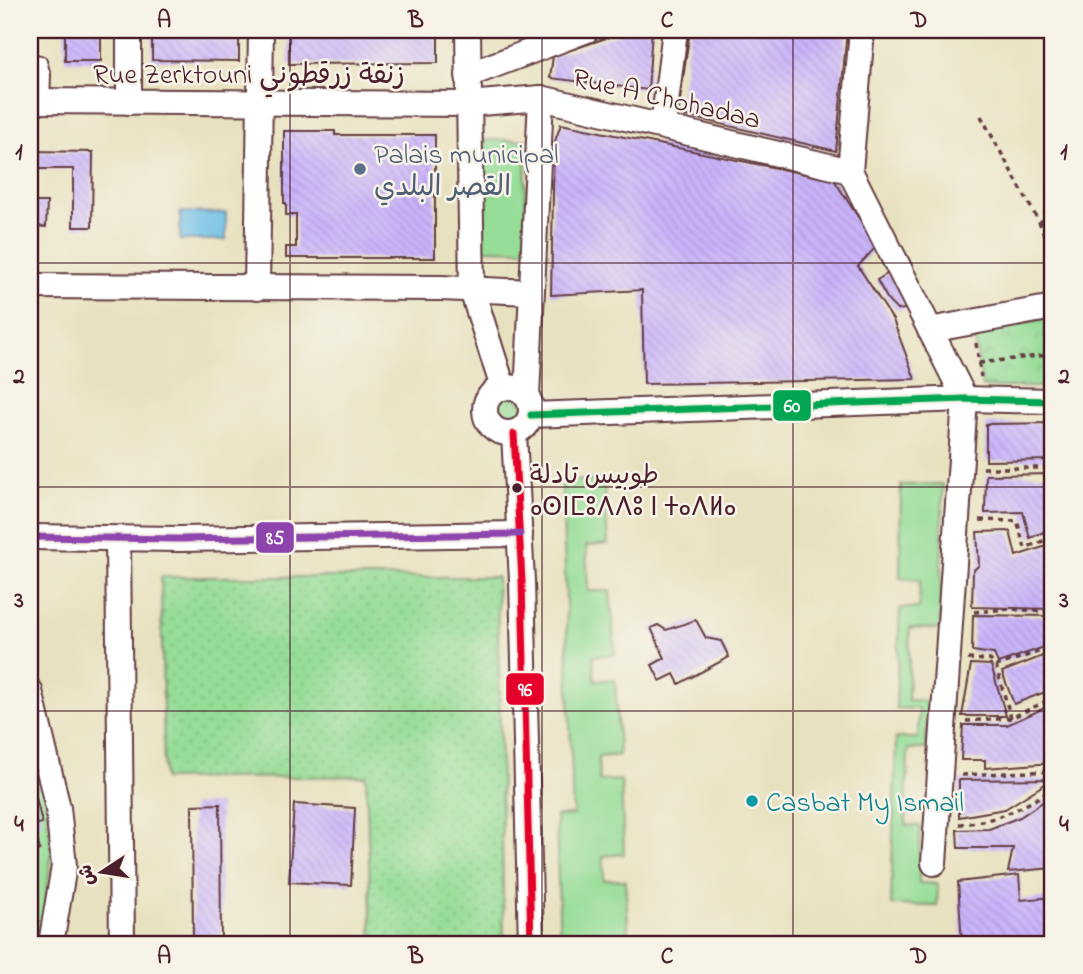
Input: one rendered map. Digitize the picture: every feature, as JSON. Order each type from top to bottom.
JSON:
[{"type":"street","points":[[129,30],[129,102]]},
{"type":"street","points":[[257,288],[261,30]]},
{"type":"street","points":[[468,30],[472,290],[503,387]]},
{"type":"street","points":[[468,75],[587,30]]},
{"type":"street","points":[[663,126],[675,30]]},
{"type":"street","points":[[862,30],[850,171],[930,330],[973,393],[960,469],[934,863]]},
{"type":"street","points":[[541,98],[531,292],[529,406],[525,427],[514,434],[498,432],[485,415],[486,401],[496,390],[503,387],[512,387],[529,406],[973,393],[1053,401]]},
{"type":"street","name":"Rue A Chohadaa","points":[[468,104],[541,98],[850,171]]},
{"type":"street","name":"Rue Zerktouni زنقة زرقطوني","points":[[36,102],[468,104]]},
{"type":"street","points":[[30,286],[531,292]]},
{"type":"street","points":[[930,330],[1053,307]]},
{"type":"street","points":[[514,434],[520,534],[531,944]]},
{"type":"street","points":[[30,537],[118,539],[520,534]]},
{"type":"street","points":[[118,539],[122,944]]},
{"type":"street","points":[[30,691],[58,808],[64,866],[51,944]]},
{"type":"lane","points":[[30,60],[40,62],[43,69],[36,102]]},
{"type":"path","points":[[981,116],[1040,224],[1053,257]]},
{"type":"path","points":[[1040,224],[1053,195]]},
{"type":"path","points":[[973,393],[979,363],[975,333]]},
{"type":"path","points":[[1053,339],[1047,348],[1047,355],[1053,366]]},
{"type":"path","points":[[979,363],[1047,355]]},
{"type":"path","points":[[960,469],[1053,468]]},
{"type":"path","points":[[957,520],[1017,521],[1025,548],[1053,537]]},
{"type":"path","points":[[950,614],[1009,609],[1053,612]]},
{"type":"path","points":[[996,666],[1053,648]]},
{"type":"path","points":[[947,658],[990,660],[996,666],[1011,718]]},
{"type":"path","points":[[943,723],[1011,718],[1053,698]]},
{"type":"path","points":[[939,776],[1053,771]]},
{"type":"path","points":[[936,824],[976,823],[1004,815],[1021,809],[1053,788]]},
{"type":"green space","points":[[484,140],[526,140],[525,250],[484,249]]},
{"type":"green space","points":[[1053,318],[1053,387],[982,387],[974,332]]},
{"type":"green space","points":[[508,395],[514,396],[522,404],[522,416],[514,424],[508,425],[502,424],[494,416],[493,410],[494,404],[502,396]]},
{"type":"green space","points":[[604,480],[608,544],[586,546],[588,591],[610,591],[615,654],[593,656],[595,681],[615,679],[619,755],[598,757],[599,781],[621,780],[624,854],[603,856],[604,880],[625,880],[629,944],[560,944],[556,816],[573,815],[562,481]]},
{"type":"green space","points":[[943,484],[940,629],[910,628],[908,700],[927,701],[926,749],[908,749],[906,825],[920,826],[919,883],[938,884],[937,906],[891,905],[896,738],[918,738],[919,709],[896,708],[900,608],[919,608],[920,580],[900,578],[901,485]]},
{"type":"green space","points":[[161,577],[497,577],[504,944],[372,944],[366,776],[164,779]]},
{"type":"green space","points":[[30,731],[42,773],[52,852],[40,944],[30,944]]},
{"type":"water","points":[[180,212],[226,213],[226,240],[180,240]]},
{"type":"building","points":[[65,30],[101,30],[101,61],[65,61]]},
{"type":"building","points":[[152,30],[239,30],[239,61],[152,60]]},
{"type":"building","points":[[289,30],[438,30],[438,63],[289,64]]},
{"type":"building","points":[[630,30],[652,30],[648,90],[550,78],[553,56]]},
{"type":"building","points":[[690,30],[847,30],[836,151],[678,114]]},
{"type":"building","points":[[561,124],[834,180],[877,246],[858,266],[893,320],[915,379],[644,384],[642,290],[551,295],[554,144]]},
{"type":"building","name":"Palais municipal القصر البلدي","points":[[284,131],[335,131],[335,135],[435,135],[435,258],[286,258],[286,247],[296,247],[296,215],[286,215],[284,203]]},
{"type":"building","points":[[30,151],[93,152],[92,227],[73,227],[73,169],[30,169]]},
{"type":"building","points":[[30,202],[47,202],[46,227],[30,226]]},
{"type":"building","points":[[895,269],[905,309],[897,310],[889,302],[877,280]]},
{"type":"building","points":[[1053,423],[1053,460],[986,461],[986,424]]},
{"type":"building","points":[[1053,474],[1053,528],[1030,538],[1023,512],[985,513],[986,475]]},
{"type":"building","points":[[1010,531],[1016,556],[1053,544],[1053,609],[972,607],[973,571],[979,565],[977,532]]},
{"type":"building","points":[[973,615],[1053,616],[1053,644],[998,663],[994,654],[972,651]]},
{"type":"building","points":[[696,620],[706,638],[721,641],[729,657],[679,684],[674,674],[660,681],[652,665],[665,658],[651,628],[658,625],[666,630]]},
{"type":"building","points":[[1053,652],[1053,689],[1014,704],[1002,672]]},
{"type":"building","points":[[971,664],[991,665],[1006,716],[962,716]]},
{"type":"building","points":[[1053,704],[1053,763],[985,768],[985,760],[961,760],[963,725],[1007,725]]},
{"type":"building","points":[[1053,779],[1005,809],[959,817],[959,780]]},
{"type":"building","points":[[33,785],[42,823],[33,825],[40,850],[30,853],[30,786]]},
{"type":"building","points":[[1053,795],[1053,868],[1008,872],[1013,848],[958,848],[957,830],[989,829],[1020,817]]},
{"type":"building","points":[[220,804],[221,944],[193,944],[192,805]]},
{"type":"building","points":[[294,804],[355,808],[351,885],[289,882]]},
{"type":"building","points":[[1019,875],[1021,900],[1053,897],[1053,944],[962,944],[958,882]]},
{"type":"transit line","name":"60","points":[[531,415],[965,399],[1053,401]]},
{"type":"transit line","name":"96","points":[[514,434],[522,581],[531,944]]},
{"type":"transit line","name":"85","points":[[30,537],[179,539],[520,534]]},
{"type":"place","name":"Palais municipal القصر البلدي","points":[[360,169]]},
{"type":"place","name":"طوبيس تادلة ⴰⵙⵏⵎⵓⴷⴷⵓ ⵏ ⵜⴰⴷⵍⴰ","points":[[517,488]]},
{"type":"place","name":"Casbat My Ismail","points":[[752,801]]}]
